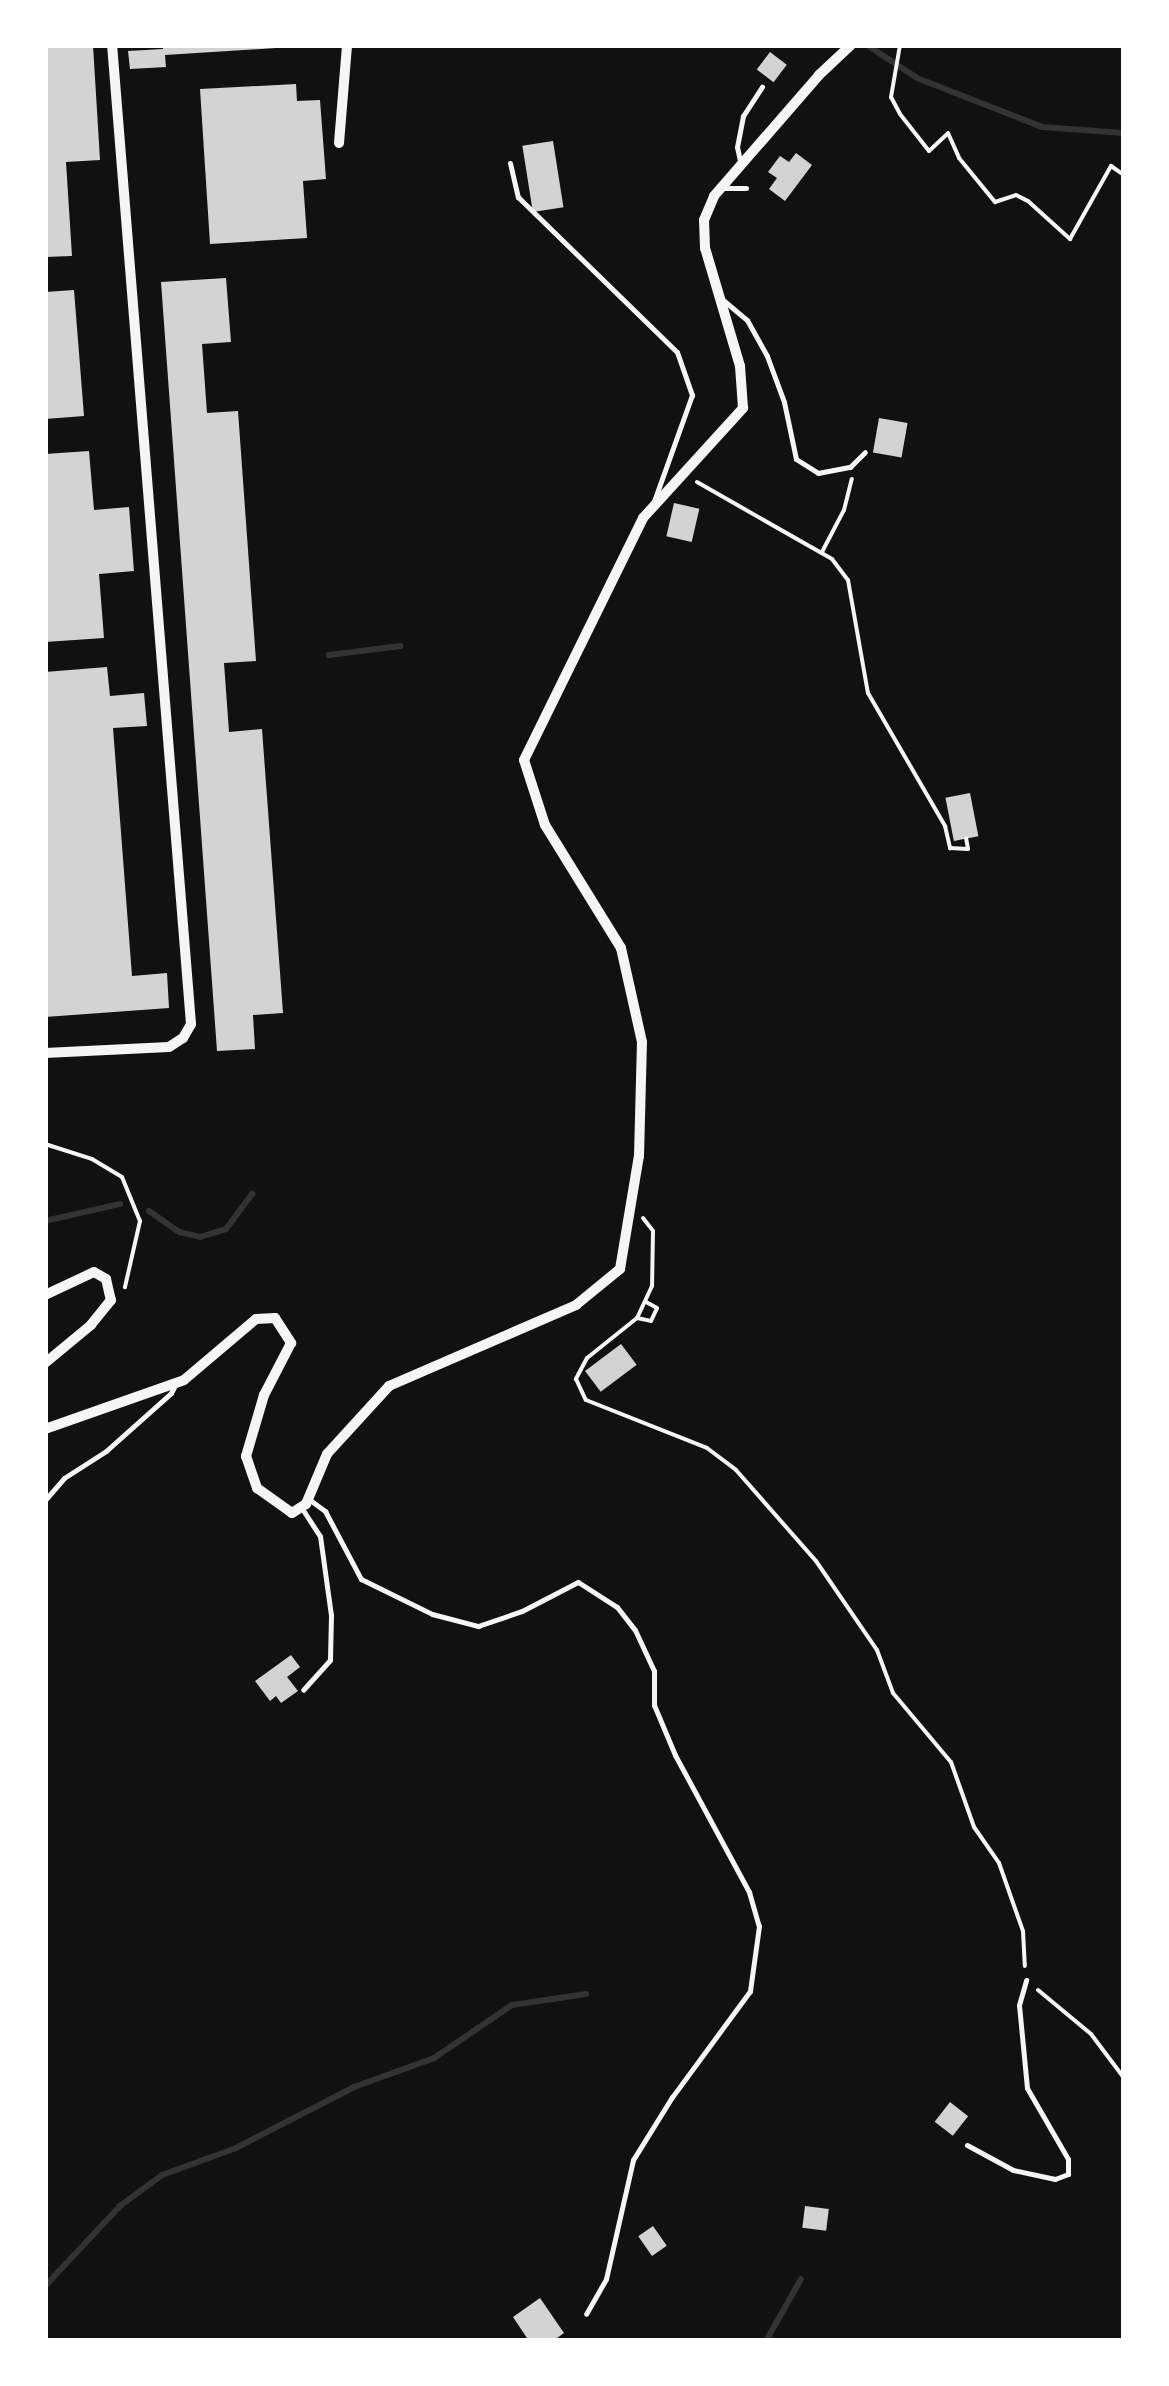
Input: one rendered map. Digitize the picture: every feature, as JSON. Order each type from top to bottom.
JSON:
[{"type":"street","points":[[45,1053],[169,1046],[184,1038],[191,1024],[112,45]]},
{"type":"street","points":[[339,143],[348,45]]},
{"type":"street","points":[[45,1429],[176,1382],[256,1319],[275,1318],[291,1343],[264,1395],[246,1456],[257,1488],[292,1514],[305,1503],[327,1454],[389,1386],[576,1305],[620,1269],[639,1156],[642,1042],[621,948],[546,825],[524,760],[642,518],[743,408],[740,366],[705,248],[704,220],[719,190],[818,75],[851,45]]},
{"type":"street","points":[[45,1295],[94,1272],[106,1279],[110,1300],[91,1324],[45,1362]]},
{"type":"lane","points":[[741,164],[737,147],[743,116],[762,88]]},
{"type":"lane","points":[[510,163],[518,197],[677,352],[692,395],[652,509]]},
{"type":"lane","points":[[719,190],[746,188]]},
{"type":"lane","points":[[717,295],[746,320],[767,356],[784,402],[796,459],[818,473],[854,463],[865,452]]},
{"type":"lane","points":[[45,1500],[64,1478],[106,1451],[163,1401],[176,1382]]},
{"type":"lane","points":[[303,1690],[330,1660],[331,1615],[320,1536],[305,1503]]},
{"type":"lane","points":[[305,1503],[325,1512],[361,1579],[432,1614],[478,1626],[522,1611],[578,1582],[617,1607],[635,1630],[654,1671],[654,1704],[675,1755],[749,1892],[759,1926],[750,1991],[672,2097],[633,2160],[606,2279],[586,2314]]},
{"type":"lane","points":[[966,2146],[1012,2170],[1054,2179],[1068,2174],[1068,2159],[1027,2088],[1018,2005],[1026,1980]]},
{"type":"path","points":[[900,45],[892,96],[900,114],[929,152],[948,133],[959,158],[995,202],[1016,196],[1028,201],[1070,239],[1110,166],[1124,175]]},
{"type":"path","points":[[822,552],[844,510],[854,463]]},
{"type":"path","points":[[686,472],[822,552],[848,580],[868,693],[945,826],[950,848],[968,849],[966,838]]},
{"type":"path","points":[[45,1144],[92,1159],[122,1177],[133,1198],[140,1221],[129,1278],[110,1300]]},
{"type":"path","points":[[631,1202],[653,1231],[652,1286],[637,1318],[587,1358],[576,1379],[586,1400],[706,1448],[736,1470],[816,1560],[877,1650],[893,1693],[952,1762],[974,1827],[999,1863],[1023,1931],[1026,1980],[1091,2034],[1124,2078]]},
{"type":"path","points":[[637,1318],[651,1321],[657,1308],[646,1302]]},
{"type":"building","points":[[45,45],[93,45],[100,160],[66,162],[72,256],[45,257]]},
{"type":"building","points":[[163,45],[276,48],[165,55],[166,67],[130,69],[128,51],[163,49]]},
{"type":"building","points":[[770,52],[787,65],[774,82],[757,70]]},
{"type":"building","points":[[296,84],[297,101],[320,100],[326,179],[303,181],[307,238],[210,244],[200,89]]},
{"type":"building","points":[[553,141],[563,207],[533,212],[522,146]]},
{"type":"building","points":[[796,153],[812,165],[785,201],[769,189],[777,178],[768,172],[780,156],[789,162]]},
{"type":"building","points":[[226,278],[231,342],[202,344],[207,413],[238,411],[256,661],[224,663],[229,732],[262,729],[283,1013],[253,1015],[255,1049],[217,1051],[161,282]]},
{"type":"building","points":[[74,290],[84,416],[45,419],[45,292]]},
{"type":"building","points":[[879,418],[908,423],[901,458],[873,452]]},
{"type":"building","points":[[89,451],[94,510],[129,507],[134,571],[99,574],[104,638],[45,642],[45,454]]},
{"type":"building","points":[[674,503],[699,509],[692,542],[666,536]]},
{"type":"building","points":[[107,667],[110,696],[144,693],[147,726],[113,728],[132,976],[167,973],[169,1008],[45,1017],[45,672]]},
{"type":"building","points":[[970,793],[978,836],[954,841],[945,798]]},
{"type":"building","points":[[621,1344],[637,1365],[601,1392],[585,1371]]},
{"type":"building","points":[[291,1655],[300,1667],[287,1677],[298,1691],[281,1703],[276,1696],[270,1701],[255,1681]]},
{"type":"building","points":[[950,2102],[968,2116],[953,2136],[935,2122]]},
{"type":"building","points":[[805,2206],[829,2209],[826,2231],[802,2228]]},
{"type":"building","points":[[653,2226],[667,2246],[652,2256],[638,2236]]},
{"type":"building","points":[[540,2298],[564,2333],[553,2341],[529,2341],[513,2317]]},
{"type":"waterway","points":[[870,47],[917,78],[1042,127],[1124,133]]},
{"type":"waterway","points":[[329,655],[400,646]]},
{"type":"waterway","points":[[149,1211],[179,1232],[200,1237],[226,1229],[252,1194]]},
{"type":"waterway","points":[[45,1221],[120,1204]]},
{"type":"waterway","points":[[45,2286],[120,2206],[162,2175],[236,2148],[354,2087],[434,2058],[512,2005],[586,1994]]},
{"type":"waterway","points":[[766,2341],[801,2279]]}]
